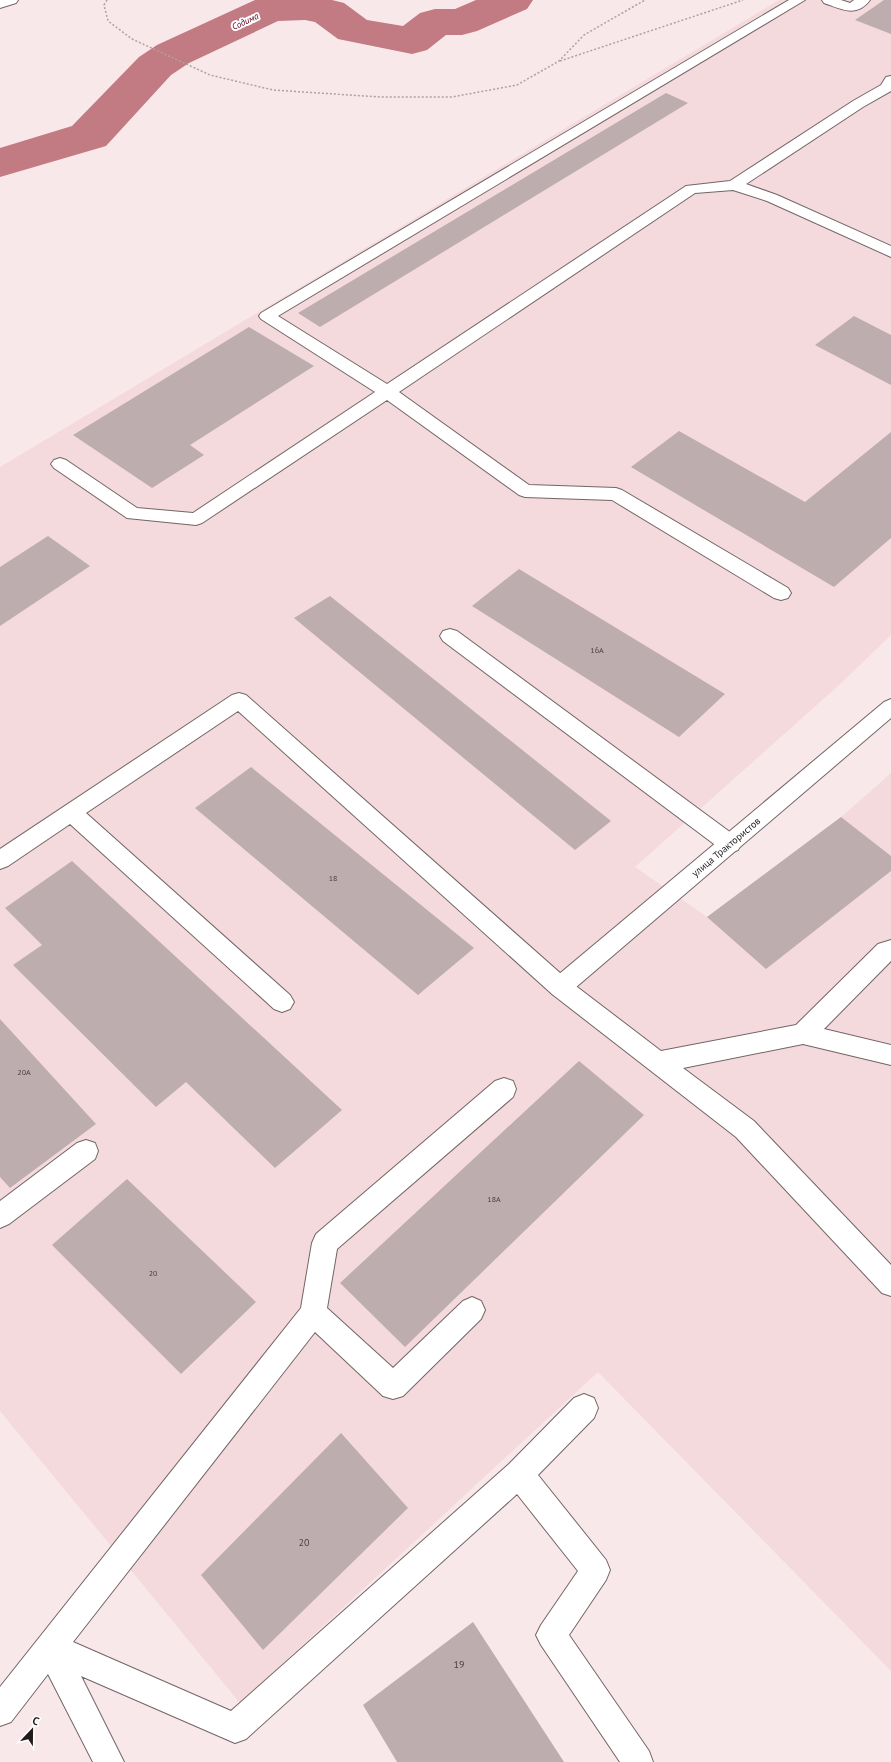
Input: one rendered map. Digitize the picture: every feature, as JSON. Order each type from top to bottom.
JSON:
[{"type":"street","points":[[0,4],[12,0]]},
{"type":"street","points":[[781,593],[616,494],[525,491],[386,392],[267,316],[798,0]]},
{"type":"street","points":[[829,0],[851,8],[863,0]]},
{"type":"street","points":[[734,185],[858,104],[887,88],[891,80]]},
{"type":"street","points":[[60,464],[133,514],[196,519],[691,189],[734,185],[772,198],[891,252]]},
{"type":"street","points":[[450,636],[730,844]]},
{"type":"street","points":[[0,860],[239,700],[560,987],[745,1129],[891,1284]]},
{"type":"street","name":"улица Трактористов","points":[[560,987],[891,707]]},
{"type":"street","points":[[71,812],[282,1002]]},
{"type":"street","points":[[803,1034],[886,951],[891,949]]},
{"type":"street","points":[[659,1062],[803,1034],[891,1055]]},
{"type":"street","points":[[0,1711],[313,1313],[325,1243],[504,1089]]},
{"type":"street","points":[[0,1216],[86,1151]]},
{"type":"street","points":[[313,1313],[393,1386],[472,1310]]},
{"type":"street","points":[[50,1647],[235,1728],[520,1474],[584,1408]]},
{"type":"street","points":[[520,1474],[596,1570],[551,1635],[638,1762]]},
{"type":"street","points":[[50,1647],[109,1762]]},
{"type":"path","points":[[107,0],[104,5],[108,21],[132,39],[210,76],[273,90],[380,97],[452,97],[517,85],[559,61],[743,0]]},
{"type":"path","points":[[559,61],[584,35],[645,0]]},
{"type":"shaded area","points":[[779,0],[891,0],[891,635],[838,686],[635,867],[707,917],[841,817],[891,773],[891,1671],[598,1372],[240,1703],[0,1411],[0,467]]},
{"type":"building","points":[[884,0],[891,0],[891,34],[855,20]]},
{"type":"building","points":[[666,93],[688,103],[320,327],[298,313]]},
{"type":"building","points":[[854,316],[891,335],[891,385],[815,345]]},
{"type":"building","points":[[249,327],[314,366],[190,445],[204,455],[152,488],[73,435]]},
{"type":"building","points":[[679,431],[805,502],[891,432],[891,538],[834,587],[631,467]]},
{"type":"building","points":[[48,536],[90,566],[0,626],[0,567]]},
{"type":"building","points":[[519,569],[725,694],[679,737],[472,606]]},
{"type":"building","points":[[330,596],[611,821],[575,850],[294,618]]},
{"type":"building","points":[[251,767],[474,948],[418,995],[195,808]]},
{"type":"building","points":[[841,817],[891,856],[891,871],[766,969],[707,917]]},
{"type":"building","points":[[72,861],[342,1110],[275,1168],[186,1082],[156,1107],[13,965],[42,945],[5,908]]},
{"type":"building","points":[[0,1019],[96,1124],[10,1188],[0,1177]]},
{"type":"building","points":[[579,1061],[644,1115],[405,1347],[340,1283]]},
{"type":"building","points":[[127,1179],[256,1302],[181,1374],[52,1245]]},
{"type":"building","points":[[341,1433],[408,1508],[263,1650],[201,1575]]},
{"type":"building","points":[[473,1622],[564,1762],[397,1762],[363,1705]]},
{"type":"waterway","name":"Содима","points":[[0,163],[89,136],[155,66],[173,54],[270,9],[305,7],[329,12],[353,30],[412,41],[435,22],[462,22],[512,0]]}]
